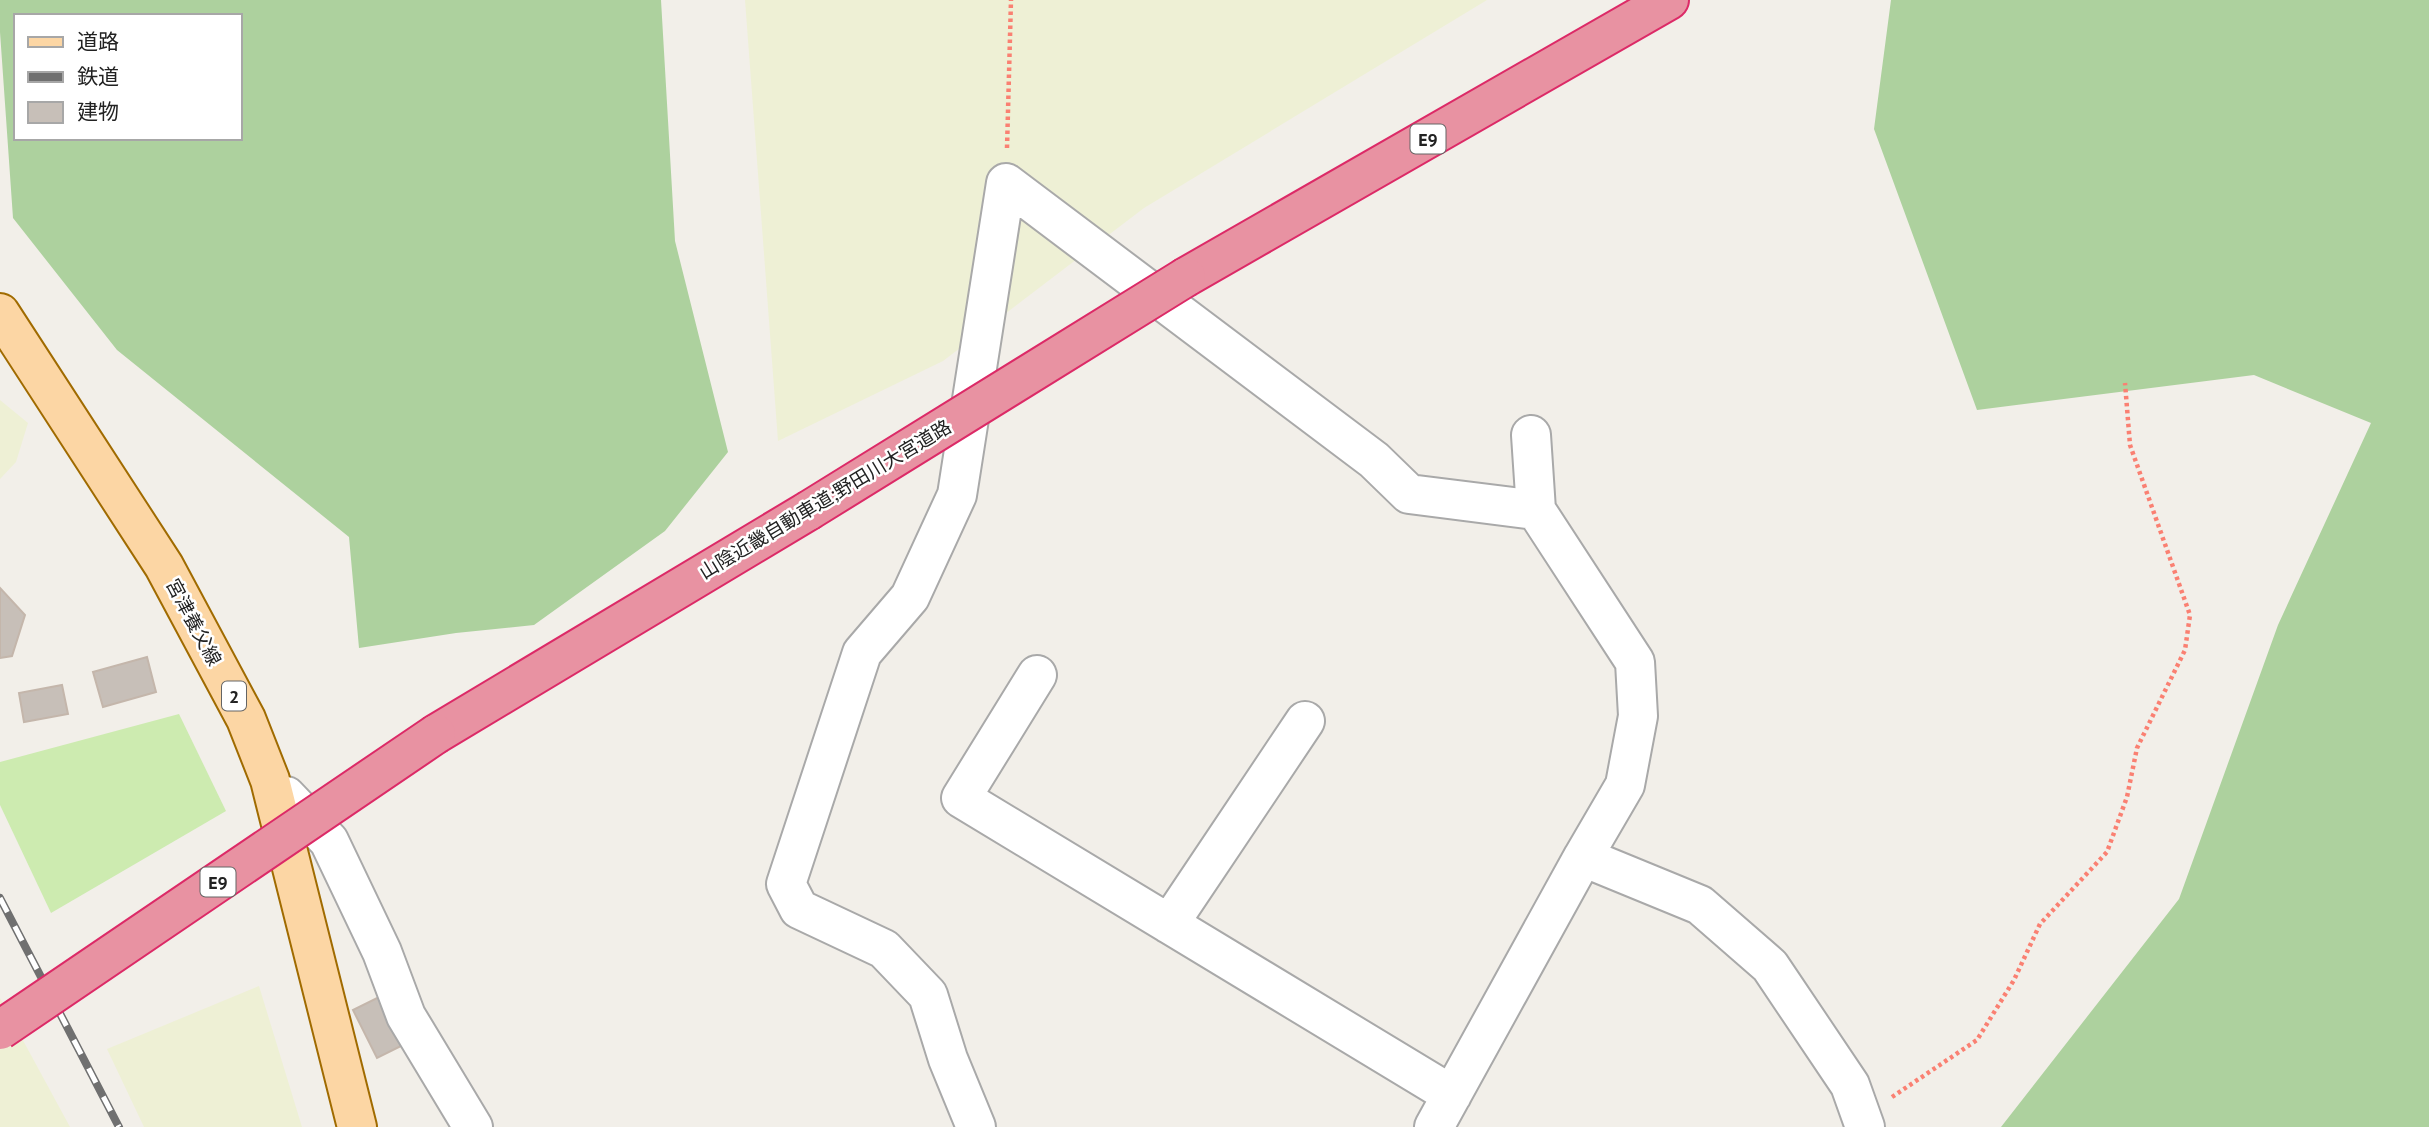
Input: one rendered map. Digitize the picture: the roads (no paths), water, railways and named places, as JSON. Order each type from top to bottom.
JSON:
[{"type":"highway","name":"山陰近畿自動車道;野田川大宮道路","points":[[0,1030],[436,734],[808,511],[1186,277],[1669,0]]},
{"type":"main road","name":"宮津養父線","points":[[0,313],[164,566],[246,719],[270,780],[357,1127]]},
{"type":"street","points":[[976,1127],[948,1059],[928,995],[884,949],[799,909],[786,884],[862,653],[910,597],[957,495],[1006,183],[1374,460],[1409,494],[1536,510]]},
{"type":"street","points":[[1037,676],[961,798],[1169,923],[1443,1111],[1625,785],[1638,716],[1636,662],[1536,510],[1531,435]]},
{"type":"street","points":[[1169,923],[1306,721]]},
{"type":"street","points":[[270,780],[329,841],[382,951],[406,1016],[473,1127]]},
{"type":"street","points":[[1583,856],[1700,905],[1762,958],[1850,1085],[1864,1122]]},
{"type":"railway","points":[[0,898],[119,1127]]}]
